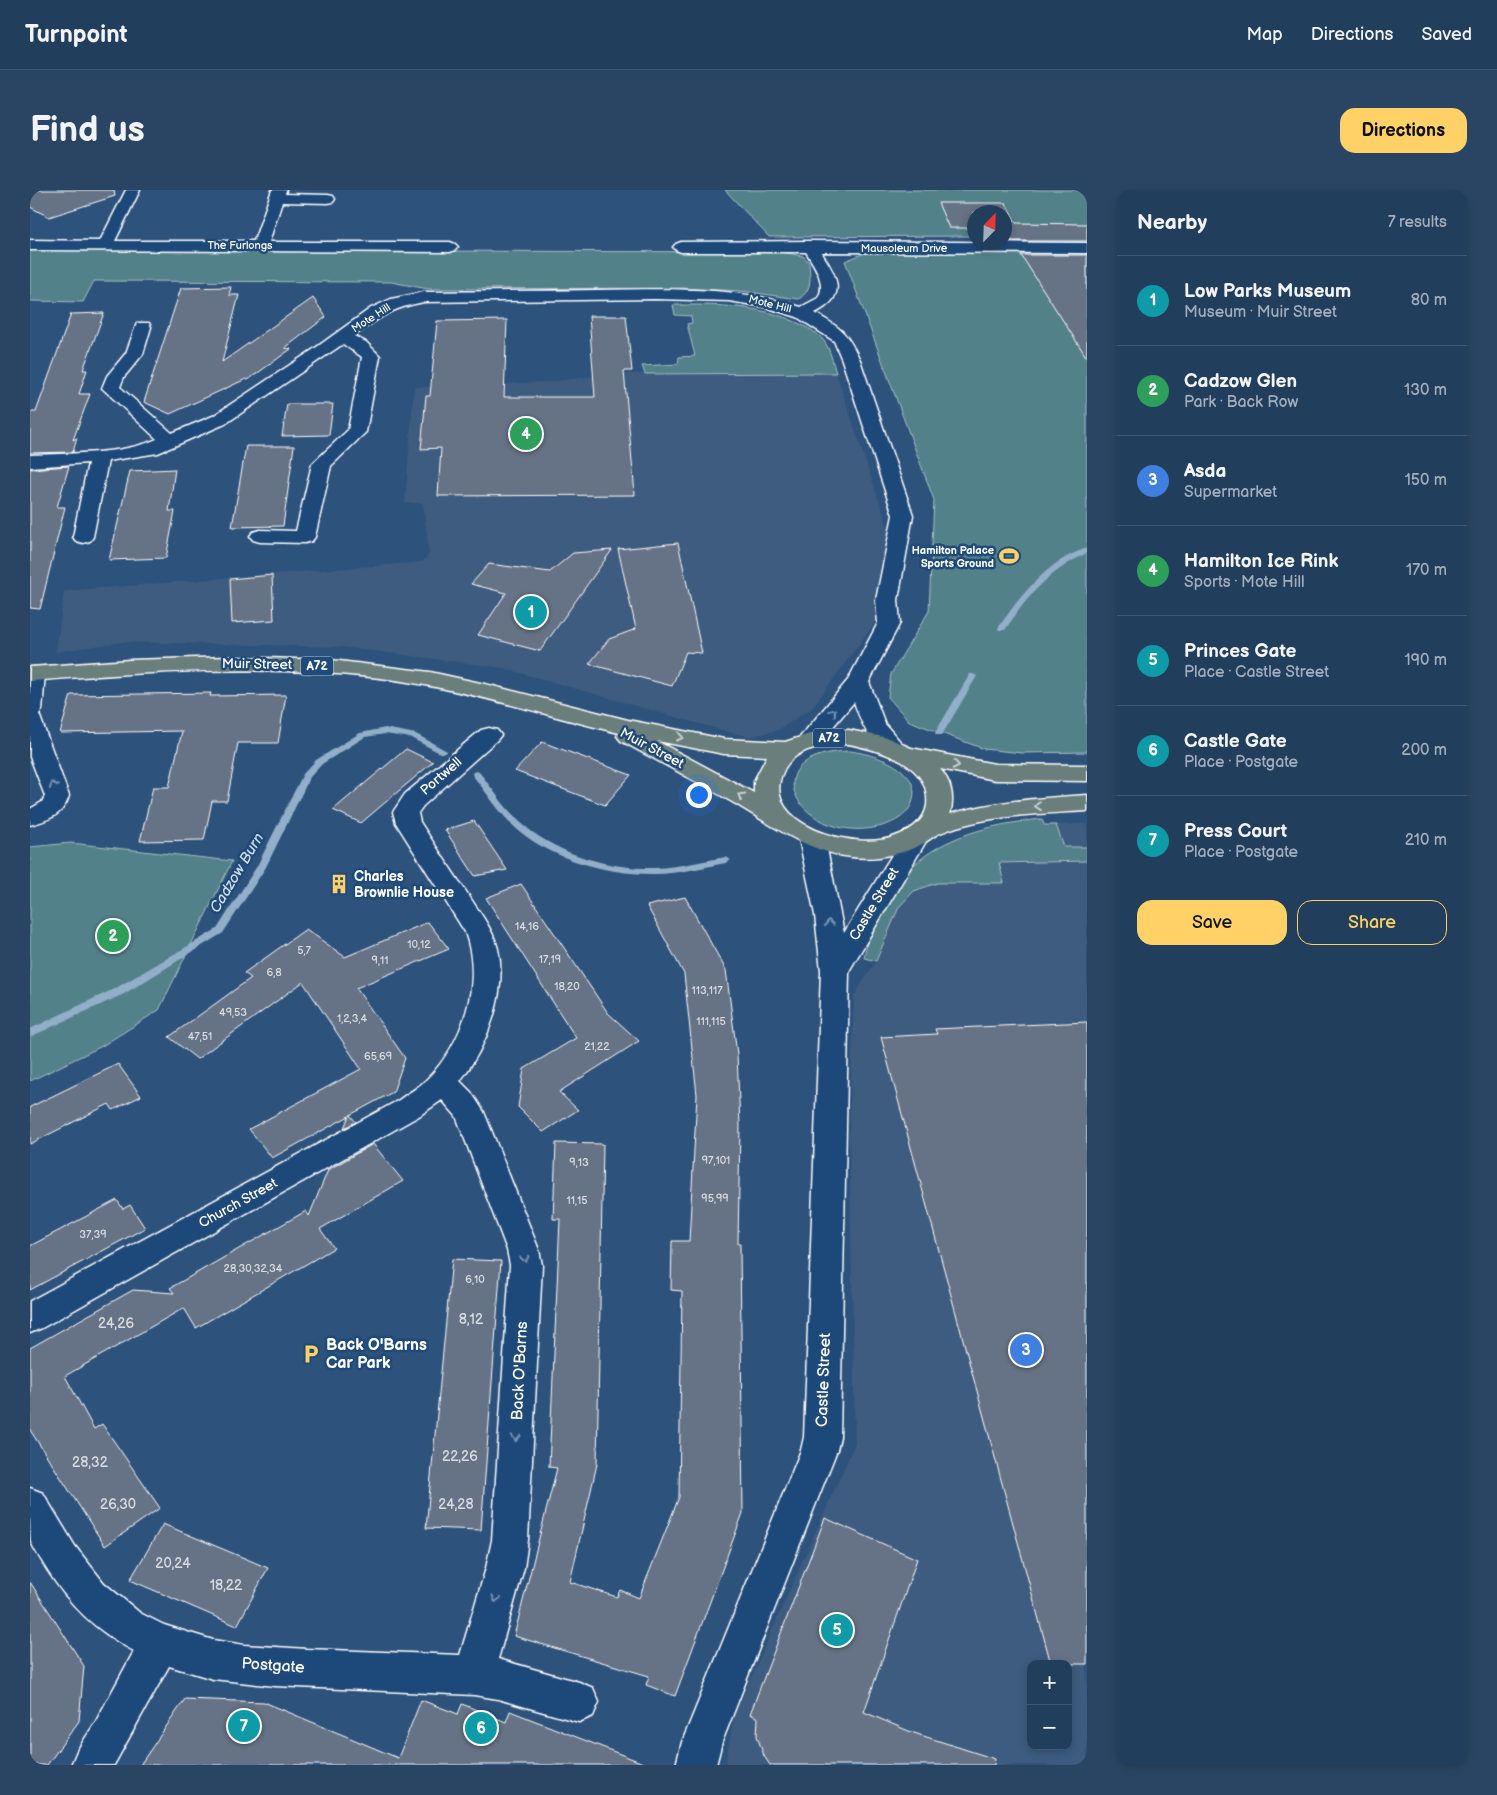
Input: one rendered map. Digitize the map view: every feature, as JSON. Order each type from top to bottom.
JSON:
[{"type":"main road","name":"Muir Street","points":[[32,674],[197,663],[325,666],[429,679],[506,695],[598,720],[716,745],[798,746]]},
{"type":"main road","name":"Muir Street","points":[[598,720],[736,793],[783,821]]},
{"type":"main road","name":"A72","points":[[1087,773],[995,772],[900,751],[871,740],[850,737],[828,738],[798,746],[777,760],[769,770],[766,783],[767,796],[773,809],[783,821],[796,831],[833,846],[855,849],[877,849],[898,845],[922,833],[981,813],[1024,807],[1087,803]]},
{"type":"main road","name":"A72","points":[[900,751],[928,771],[939,790],[940,803],[937,816],[922,833]]},
{"type":"street","points":[[105,245],[133,190]]},
{"type":"street","points":[[261,244],[278,194],[328,199]]},
{"type":"street","name":"The Furlongs","points":[[30,244],[261,244],[450,247]]},
{"type":"street","points":[[681,247],[810,246]]},
{"type":"street","name":"Mausoleum Drive","points":[[810,246],[840,248],[1087,248]]},
{"type":"street","name":"Mote Hill","points":[[802,313],[824,300],[829,291],[828,279],[810,246]]},
{"type":"street","name":"Mote Hill","points":[[30,461],[98,457],[141,451],[219,420],[387,306],[408,299],[424,297],[655,294],[730,296],[767,302],[802,313],[841,338],[851,360],[903,515],[886,600],[889,624],[858,682],[798,746]]},
{"type":"street","points":[[144,328],[134,354],[116,376],[111,388],[170,441]]},
{"type":"street","points":[[260,536],[305,537],[322,464],[357,432],[371,356],[360,346],[343,337]]},
{"type":"street","points":[[83,537],[98,457]]},
{"type":"street","points":[[30,710],[32,674]]},
{"type":"street","points":[[858,682],[874,726],[900,751]]},
{"type":"street","points":[[30,719],[32,734],[57,796],[56,801],[47,811],[30,816]]},
{"type":"street","name":"Portwell","points":[[408,823],[405,812],[410,804],[489,734]]},
{"type":"street","name":"Church Street","points":[[30,1318],[408,1108],[443,1082],[456,1065],[473,1036],[485,983],[486,962],[483,940],[408,823]]},
{"type":"street","name":"Castle Street","points":[[835,971],[889,878],[922,833]]},
{"type":"street","name":"Castle Street","points":[[699,1754],[819,1450],[822,1438],[835,971],[828,915],[812,839]]},
{"type":"street","name":"Back O'Barns","points":[[443,1082],[453,1091],[469,1112],[523,1250],[526,1272],[511,1533],[505,1568],[474,1675]]},
{"type":"street","name":"Postgate","points":[[30,1505],[63,1559],[81,1585],[100,1607],[122,1624],[160,1643],[186,1653],[212,1660],[249,1665],[474,1675],[498,1679],[579,1702]]},
{"type":"street","points":[[91,1765],[109,1737],[160,1643]]},
{"type":"shaded area","points":[[836,373],[888,527],[874,624],[812,708],[778,730],[749,737],[503,668],[342,647],[122,642],[56,652],[64,591],[422,562],[429,554],[423,503],[405,503],[414,387],[550,382],[610,374]]},
{"type":"shaded area","points":[[1087,824],[1087,1765],[725,1765],[734,1716],[855,1443],[849,1132],[854,996],[876,961],[893,912],[907,888],[1044,825]]},
{"type":"green space","points":[[725,190],[1087,190],[1087,236],[1012,236],[1012,205],[967,205],[967,236],[769,237]]},
{"type":"green space","points":[[30,250],[781,252],[803,256],[809,262],[810,278],[807,291],[799,299],[741,291],[683,288],[428,289],[391,282],[94,281],[83,302],[30,301]]},
{"type":"green space","name":"Hamilton Palace Sports Ground","points":[[870,251],[1087,251],[1087,752],[1022,753],[984,749],[909,721],[888,697],[891,674],[929,611],[934,500],[845,261]]},
{"type":"green space","points":[[673,305],[739,307],[755,309],[786,318],[808,328],[821,338],[829,351],[836,373],[645,374],[642,366],[678,364],[679,357],[695,356],[687,324],[692,323],[691,316],[675,315]]},
{"type":"green space","points":[[850,751],[883,760],[895,765],[904,772],[911,781],[914,791],[910,808],[904,815],[882,826],[854,829],[829,824],[809,813],[797,798],[793,782],[800,767],[818,756]]},
{"type":"green space","points":[[1042,819],[1044,825],[1056,825],[1064,847],[1087,847],[1087,861],[999,863],[1004,883],[937,883],[914,891],[899,907],[876,961],[864,958],[869,937],[898,884],[906,873],[920,860],[935,849],[969,834],[1005,824]]},
{"type":"green space","points":[[71,843],[232,861],[159,1010],[102,1046],[30,1081],[30,847]]},
{"type":"building","points":[[30,190],[114,190],[115,196],[49,217],[30,207]]},
{"type":"building","points":[[938,203],[1006,203],[1007,205],[967,205],[967,228],[949,228]]},
{"type":"building","points":[[1012,215],[1016,223],[1087,224],[1087,241],[1012,241]]},
{"type":"building","points":[[1021,255],[1087,255],[1087,358]]},
{"type":"building","points":[[231,287],[229,295],[239,295],[222,362],[313,298],[326,317],[285,348],[291,349],[248,380],[246,379],[170,414],[144,402],[181,288]]},
{"type":"building","points":[[104,313],[83,370],[87,370],[79,394],[90,394],[73,440],[77,438],[73,452],[30,453],[30,412],[36,412],[71,314]]},
{"type":"building","points":[[589,316],[626,316],[632,371],[624,371],[635,495],[438,496],[441,448],[421,449],[426,396],[430,396],[437,321],[507,320],[504,397],[595,397]]},
{"type":"building","points":[[287,404],[333,404],[329,435],[282,436]]},
{"type":"building","points":[[246,446],[294,446],[283,526],[232,527]]},
{"type":"building","points":[[69,466],[57,507],[65,507],[40,609],[30,608],[30,469]]},
{"type":"building","points":[[175,469],[169,511],[175,511],[166,558],[109,560],[130,471]]},
{"type":"building","points":[[678,543],[702,653],[686,652],[672,686],[589,664],[609,639],[636,629],[618,549]]},
{"type":"building","points":[[612,550],[540,651],[478,635],[506,593],[471,584],[489,564],[550,572],[573,553]]},
{"type":"building","points":[[272,575],[274,620],[232,623],[230,579]]},
{"type":"building","points":[[211,693],[210,696],[286,695],[278,743],[238,743],[227,801],[212,801],[204,840],[140,841],[153,787],[169,787],[182,731],[60,733],[71,695]]},
{"type":"building","points":[[542,742],[631,775],[605,805],[515,771]]},
{"type":"building","points":[[406,749],[433,762],[361,823],[333,810]]},
{"type":"building","name":"Charles Brownlie House","points":[[474,821],[507,870],[475,876],[445,830]]},
{"type":"building","points":[[521,884],[608,1013],[639,1041],[559,1092],[578,1110],[543,1132],[518,1107],[524,1069],[576,1038],[486,898]]},
{"type":"building","points":[[685,897],[726,970],[737,1054],[740,1125],[738,1244],[740,1244],[743,1513],[675,1696],[646,1685],[649,1676],[514,1636],[557,1468],[549,1467],[560,1219],[553,1219],[556,1143],[603,1144],[597,1464],[570,1582],[617,1597],[620,1590],[639,1598],[679,1497],[682,1291],[671,1290],[672,1241],[689,1241],[697,1095],[684,974],[647,906]]},
{"type":"building","points":[[428,922],[449,949],[356,988],[405,1058],[393,1092],[350,1115],[356,1122],[344,1128],[349,1116],[272,1158],[249,1129],[361,1069],[303,982],[197,1059],[169,1037],[251,978],[244,973],[306,929],[345,957]]},
{"type":"building","points":[[1087,1022],[1087,1664],[1072,1664],[1072,1660],[1050,1660],[881,1037],[937,1034],[935,1029]]},
{"type":"building","points":[[118,1064],[141,1096],[113,1110],[109,1104],[30,1144],[30,1107]]},
{"type":"building","points":[[373,1144],[403,1181],[320,1229],[334,1248],[196,1328],[184,1308],[65,1376],[94,1429],[102,1424],[160,1508],[105,1546],[30,1430],[30,1348],[133,1290],[174,1293],[170,1288],[306,1211],[309,1216],[328,1170]]},
{"type":"building","points":[[117,1200],[123,1209],[130,1205],[145,1228],[30,1290],[30,1246]]},
{"type":"building","points":[[452,1259],[501,1261],[481,1530],[426,1528]]},
{"type":"building","points":[[825,1518],[917,1559],[864,1712],[911,1732],[995,1759],[994,1765],[770,1765],[764,1756],[757,1736],[758,1718],[750,1714]]},
{"type":"building","points":[[163,1524],[268,1568],[237,1626],[130,1580]]},
{"type":"building","points":[[30,1582],[84,1666],[79,1721],[47,1765],[30,1765]]},
{"type":"building","points":[[185,1699],[264,1702],[398,1758],[421,1700],[458,1714],[462,1704],[506,1722],[510,1711],[643,1763],[643,1765],[140,1765]]},
{"type":"waterway","name":"Cadzow Burn","points":[[1002,628],[1020,602],[1047,573],[1087,550]]},
{"type":"waterway","name":"Cadzow Burn","points":[[939,733],[973,676]]},
{"type":"waterway","name":"Cadzow Burn","points":[[30,1033],[120,991],[220,931],[261,867],[306,776],[319,762],[363,735],[385,731],[413,736],[443,751]]},
{"type":"waterway","name":"Cadzow Burn","points":[[476,774],[522,829],[535,839],[567,854],[603,865],[654,871],[726,860]]},
{"type":"place","name":"Hamilton Ice Rink","points":[[526,434]]},
{"type":"place","name":"Hamilton Palace Sports Ground","points":[[1009,556]]},
{"type":"place","name":"Low Parks Museum","points":[[531,612]]},
{"type":"place","name":"Charles Brownlie House","points":[[339,884]]},
{"type":"place","name":"Cadzow Glen","points":[[113,936]]},
{"type":"place","name":"Asda","points":[[1026,1350]]},
{"type":"place","name":"Back O'Barns Car Park","points":[[311,1354]]},
{"type":"place","name":"Princes Gate","points":[[837,1630]]},
{"type":"place","name":"Press Court","points":[[244,1726]]},
{"type":"place","name":"Castle Gate","points":[[481,1728]]}]
